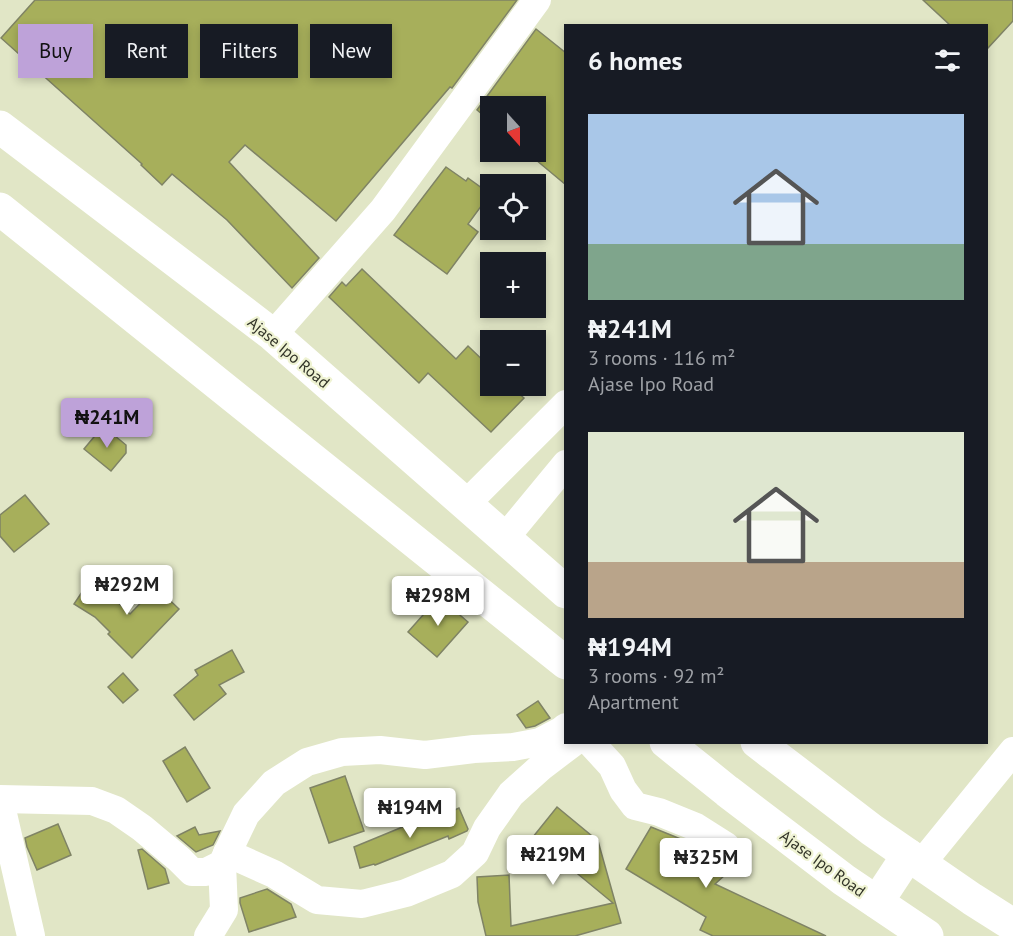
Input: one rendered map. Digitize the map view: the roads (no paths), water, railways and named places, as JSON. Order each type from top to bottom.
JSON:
[{"type":"highway","name":"Ajase Ipo Road","points":[[0,128],[273,335],[564,590]]},
{"type":"highway","points":[[5,222],[564,661]]},
{"type":"highway","name":"Ajase Ipo Road","points":[[668,744],[844,880],[927,936]]},
{"type":"highway","points":[[760,744],[872,831],[1013,925]]},
{"type":"highway","points":[[877,902],[914,859]]},
{"type":"street","points":[[273,335],[383,210],[537,0]]},
{"type":"street","points":[[465,504],[564,406]]},
{"type":"street","points":[[504,538],[564,466]]},
{"type":"street","points":[[208,936],[224,910],[225,859],[246,814],[274,783],[307,762],[342,752],[380,750],[425,755],[513,747],[540,742],[564,729]]},
{"type":"street","points":[[225,859],[274,874],[317,900],[362,904],[406,893],[452,874],[475,853],[487,828],[511,794],[571,744]]},
{"type":"street","points":[[592,744],[612,766],[623,790],[635,806],[659,812],[696,827],[726,846]]},
{"type":"street","points":[[914,859],[1013,751]]},
{"type":"street","points":[[31,936],[0,800],[92,801],[116,810],[142,828],[192,872],[206,872],[225,859]]}]
